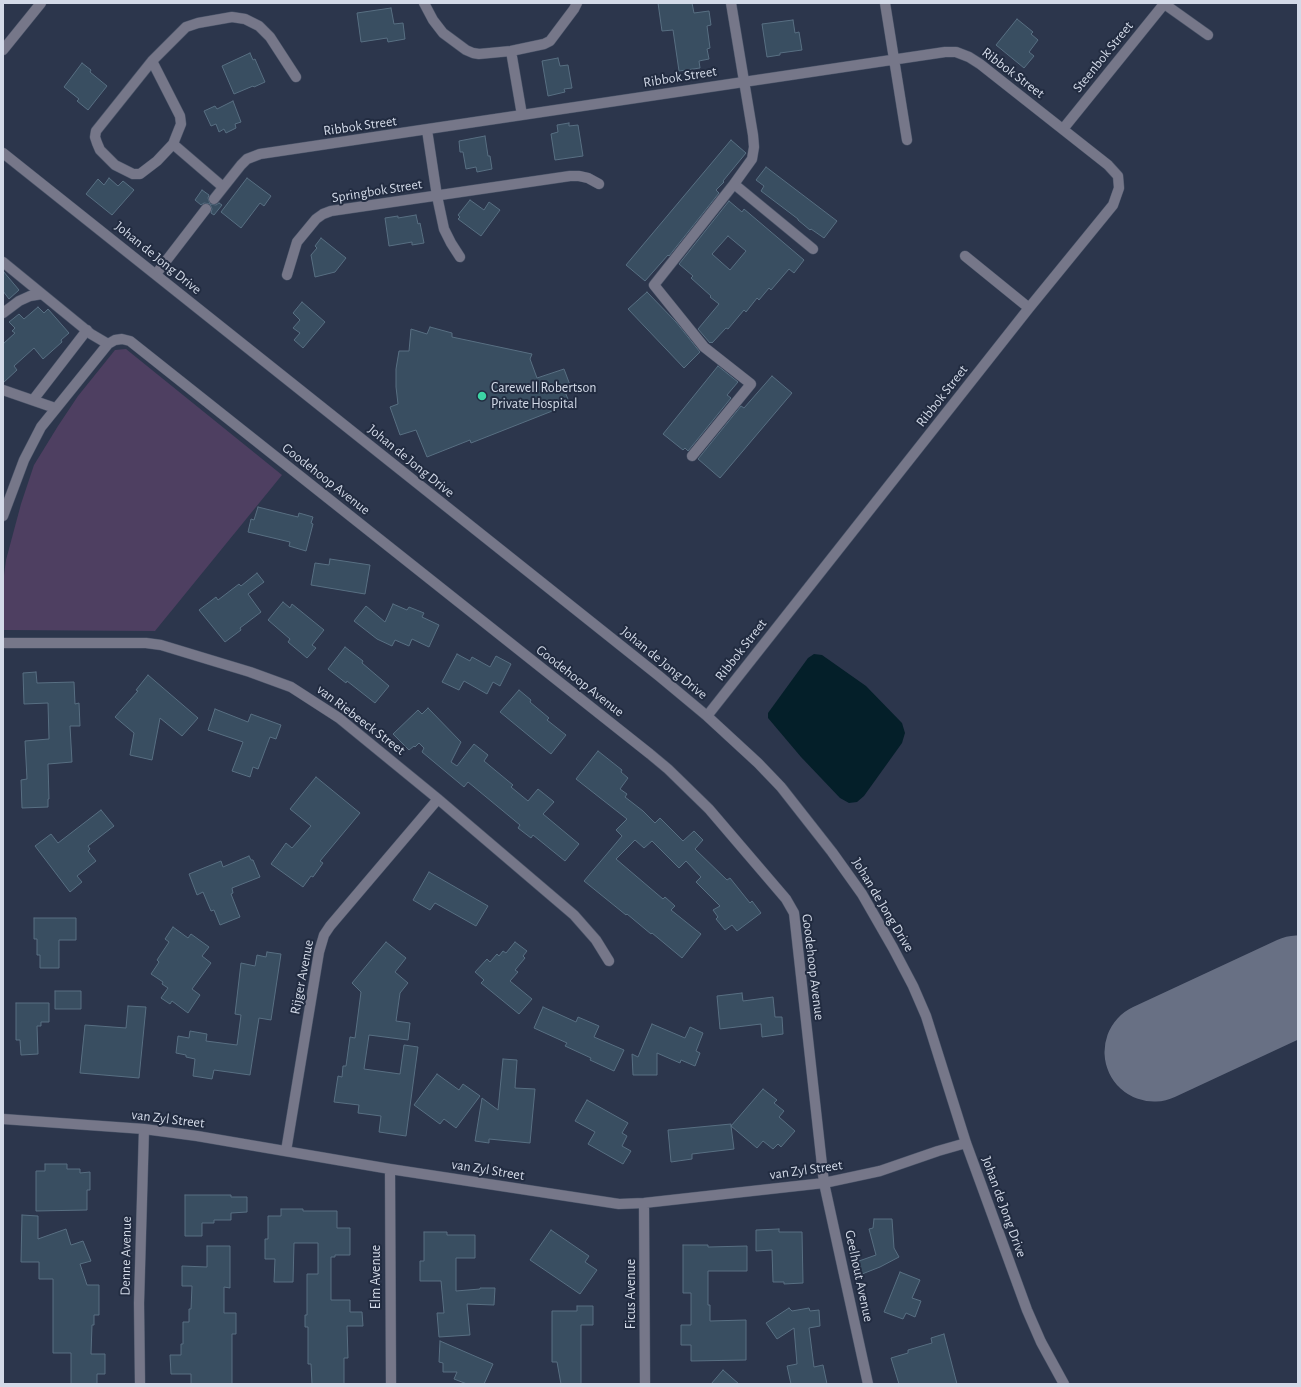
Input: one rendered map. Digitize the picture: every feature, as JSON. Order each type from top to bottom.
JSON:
[{"type":"street","points":[[3,50],[40,3]]},
{"type":"street","points":[[424,3],[433,20],[443,33],[472,54],[511,51],[544,44],[550,41],[577,3]]},
{"type":"street","points":[[692,456],[751,384],[704,347],[654,285],[752,159],[754,147],[731,3]]},
{"type":"street","points":[[885,3],[907,140]]},
{"type":"street","name":"Steenbok Street","points":[[1063,129],[1164,3],[1208,35]]},
{"type":"street","points":[[152,61],[180,116],[181,124],[173,144],[157,161],[140,174],[132,174],[115,165],[100,150],[95,137],[96,131],[152,61],[186,27],[198,23],[232,17],[245,19],[259,26],[270,36],[296,77]]},
{"type":"street","points":[[511,51],[522,115]]},
{"type":"street","name":"Ribbok Street","points":[[214,199],[247,159],[260,154],[945,52],[956,52],[980,64],[1108,165],[1118,176],[1120,188],[1113,205],[1029,308],[707,716]]},
{"type":"street","name":"Springbok Street","points":[[427,130],[437,196],[444,229],[460,257]]},
{"type":"street","points":[[173,144],[223,187]]},
{"type":"street","name":"Johan de Jong Drive","points":[[3,152],[660,676],[707,716],[758,763],[781,787],[832,852],[873,911],[907,974],[926,1016],[966,1143],[1027,1310],[1041,1342],[1064,1384]]},
{"type":"street","name":"Springbok Street","points":[[287,274],[297,242],[316,219],[331,211],[570,176],[588,178],[599,184]]},
{"type":"street","points":[[734,184],[813,249]]},
{"type":"street","points":[[156,274],[206,209]]},
{"type":"street","points":[[965,256],[1029,308]]},
{"type":"street","points":[[3,262],[87,330],[108,344],[41,427],[14,483],[3,516]]},
{"type":"street","points":[[3,313],[19,301],[30,296],[42,294]]},
{"type":"street","points":[[33,400],[87,330]]},
{"type":"street","name":"Goodehoop Avenue","points":[[108,344],[115,340],[122,339],[130,341],[650,754],[668,769],[709,809],[786,899],[794,913],[796,924],[824,1183]]},
{"type":"street","points":[[3,390],[55,408]]},
{"type":"street","name":"van Riebeeck Street","points":[[3,643],[146,643],[177,649],[250,672],[291,687],[339,718],[438,799],[574,915],[596,940],[609,961]]},
{"type":"street","name":"Rijger Avenue","points":[[286,1152],[318,952],[324,936],[330,926],[438,799]]},
{"type":"street","name":"van Zyl Street","points":[[3,1119],[144,1129],[196,1136],[390,1169],[619,1204],[644,1203],[824,1183],[880,1171],[966,1143]]},
{"type":"street","name":"Denne Avenue","points":[[140,1384],[139,1303],[144,1129]]},
{"type":"street","name":"Elm Avenue","points":[[390,1169],[391,1384]]},
{"type":"street","name":"Geelhout Avenue","points":[[824,1183],[867,1380]]},
{"type":"street","name":"Ficus Avenue","points":[[644,1203],[645,1384]]},
{"type":"shaded area","points":[[126,349],[282,475],[155,631],[4,630],[3,583],[6,560],[21,504],[34,465],[78,396],[115,350]]},
{"type":"water","points":[[814,654],[822,655],[866,686],[902,723],[905,733],[902,743],[864,796],[857,802],[849,803],[840,798],[801,757],[768,718],[768,713],[808,658]]},
{"type":"building","points":[[658,3],[692,3],[694,13],[709,11],[711,25],[707,26],[710,48],[707,49],[709,59],[699,61],[700,68],[679,71],[673,30],[662,31]]},
{"type":"building","points":[[391,8],[394,24],[403,23],[405,39],[388,42],[387,38],[361,42],[357,13]]},
{"type":"building","points":[[1017,19],[1033,32],[1031,34],[1038,40],[1029,52],[1034,56],[1024,68],[996,45]]},
{"type":"building","points":[[793,20],[795,33],[799,32],[802,50],[780,53],[780,55],[767,57],[762,24]]},
{"type":"building","points":[[250,53],[253,60],[255,59],[265,82],[234,94],[222,66]]},
{"type":"building","points":[[558,58],[560,66],[568,65],[572,88],[564,89],[565,92],[548,96],[542,61]]},
{"type":"building","points":[[82,63],[91,70],[90,72],[107,86],[88,110],[77,101],[79,99],[64,87]]},
{"type":"building","points":[[233,101],[241,122],[235,124],[236,128],[226,133],[224,129],[219,132],[216,124],[211,126],[204,111],[215,106],[217,109]]},
{"type":"building","points":[[569,123],[569,126],[578,125],[583,156],[555,160],[551,134],[558,132],[557,125]]},
{"type":"building","points":[[485,136],[488,156],[490,156],[492,169],[477,172],[476,167],[466,169],[463,152],[460,152],[459,141]]},
{"type":"building","points":[[731,140],[746,153],[716,190],[719,193],[669,256],[668,255],[645,281],[626,265]]},
{"type":"building","points":[[766,167],[837,221],[824,238],[811,229],[810,230],[761,191],[764,186],[756,180]]},
{"type":"building","points":[[109,178],[118,186],[123,181],[134,190],[112,215],[86,194],[98,179],[104,185]]},
{"type":"building","points":[[247,178],[271,196],[264,206],[260,203],[241,228],[221,212]]},
{"type":"building","points":[[202,190],[209,195],[208,198],[210,204],[204,203],[201,205],[195,200]]},
{"type":"building","points":[[470,200],[484,210],[489,202],[500,210],[481,236],[458,219],[460,217],[458,215]]},
{"type":"building","points":[[729,201],[742,212],[744,209],[804,260],[794,273],[789,269],[771,290],[769,288],[759,300],[757,298],[746,312],[744,310],[728,329],[726,328],[712,343],[710,343],[698,329],[719,304],[691,278],[693,276],[679,264]],"holes":[[[728,236],[746,251],[730,270],[712,254]]]},
{"type":"building","points":[[219,203],[222,205],[214,215],[211,213],[212,209],[210,204],[216,205]]},
{"type":"building","points":[[416,215],[418,224],[420,223],[424,243],[412,245],[412,242],[389,246],[385,218],[398,216],[398,218]]},
{"type":"building","points":[[321,238],[346,258],[335,272],[315,277],[311,255],[317,248],[315,246]]},
{"type":"building","points":[[3,271],[19,290],[9,299],[3,291]]},
{"type":"building","points":[[647,292],[676,322],[700,352],[684,368],[628,309]]},
{"type":"building","points":[[302,302],[325,322],[303,348],[294,340],[300,333],[293,328],[300,320],[293,313]]},
{"type":"building","points":[[38,307],[44,313],[48,309],[69,333],[61,340],[62,342],[43,359],[34,348],[14,366],[17,370],[3,383],[3,344],[15,333],[12,331],[15,328],[9,322],[19,314],[24,319]]},
{"type":"building","name":"Carewell Robertson Private Hospital","points":[[430,327],[452,333],[452,337],[532,354],[530,359],[537,378],[564,369],[570,385],[563,387],[570,404],[471,443],[470,440],[427,457],[416,430],[400,435],[390,407],[398,404],[396,369],[399,351],[409,351],[411,329],[427,334]]},
{"type":"building","points":[[718,366],[738,382],[727,395],[731,398],[688,451],[685,448],[683,450],[663,434]]},
{"type":"building","points":[[772,376],[792,393],[720,478],[698,459],[741,406],[744,408]]},
{"type":"building","points":[[258,507],[298,517],[299,513],[313,517],[311,523],[313,524],[306,551],[289,546],[290,542],[248,532],[251,519],[254,520]]},
{"type":"building","points":[[330,559],[370,565],[365,594],[311,585],[315,563],[329,565]]},
{"type":"building","points":[[257,573],[264,582],[248,594],[261,612],[225,642],[199,610],[216,597],[218,600],[239,584],[241,586]]},
{"type":"building","points":[[283,602],[290,608],[292,604],[324,630],[312,645],[316,648],[307,658],[288,642],[290,639],[268,620]]},
{"type":"building","points":[[393,604],[407,610],[409,607],[424,613],[422,617],[439,625],[429,647],[412,639],[409,646],[395,640],[392,646],[377,639],[354,621],[366,606],[385,622]]},
{"type":"building","points":[[345,647],[363,661],[362,663],[389,686],[375,703],[347,681],[346,683],[328,669]]},
{"type":"building","points":[[457,654],[470,661],[472,657],[490,667],[496,656],[511,664],[500,686],[493,682],[487,694],[464,681],[459,690],[442,682]]},
{"type":"building","points":[[36,672],[37,683],[74,682],[75,704],[79,703],[80,726],[70,726],[72,762],[48,764],[48,807],[22,808],[21,780],[27,779],[25,741],[49,739],[48,703],[24,704],[23,673]]},
{"type":"building","points":[[148,675],[198,718],[182,736],[160,718],[152,760],[130,755],[134,733],[115,717],[138,691],[136,690]]},
{"type":"building","points":[[519,690],[531,700],[530,702],[549,718],[547,720],[566,735],[551,754],[500,712]]},
{"type":"building","points":[[428,708],[461,742],[451,762],[457,766],[474,744],[488,755],[484,761],[513,785],[511,787],[528,801],[538,789],[554,802],[543,814],[579,844],[565,861],[533,835],[531,838],[518,828],[520,825],[468,782],[464,787],[422,752],[424,748],[419,743],[409,750],[393,734],[418,710],[422,714]]},
{"type":"building","points":[[215,709],[248,722],[251,714],[281,725],[276,739],[270,737],[258,769],[253,767],[250,777],[232,771],[243,742],[208,730]]},
{"type":"building","points":[[598,751],[622,770],[621,772],[628,778],[620,789],[627,794],[625,797],[643,811],[655,823],[660,818],[683,841],[694,831],[703,840],[695,849],[727,880],[730,878],[750,903],[752,901],[761,913],[737,931],[732,925],[725,930],[716,919],[718,917],[713,910],[720,906],[696,882],[701,877],[686,861],[679,868],[652,841],[644,848],[635,840],[616,859],[663,899],[665,897],[675,906],[671,910],[701,934],[682,958],[584,881],[622,836],[616,830],[627,819],[576,779]]},
{"type":"building","points":[[316,777],[360,813],[320,861],[323,863],[313,877],[311,876],[303,887],[271,864],[286,843],[292,848],[311,826],[290,809]]},
{"type":"building","points":[[101,810],[114,826],[88,846],[90,849],[88,851],[96,861],[77,876],[82,882],[70,892],[35,846],[51,834],[58,843]]},
{"type":"building","points":[[249,856],[251,860],[253,860],[260,877],[232,888],[233,893],[231,894],[240,917],[220,925],[214,910],[211,911],[203,892],[197,895],[189,874],[221,861],[223,867]]},
{"type":"building","points":[[429,872],[488,906],[476,926],[435,903],[430,910],[413,900]]},
{"type":"building","points":[[34,918],[76,918],[76,940],[59,940],[59,968],[40,968],[40,955],[37,955],[37,939],[34,939]]},
{"type":"building","points":[[173,927],[188,938],[191,934],[209,947],[202,956],[211,963],[192,989],[200,995],[188,1013],[172,1001],[170,1004],[161,998],[168,988],[162,984],[163,982],[151,974],[159,962],[157,960],[169,942],[165,939]]},
{"type":"building","points":[[386,942],[406,958],[395,972],[408,983],[400,993],[396,1021],[410,1023],[408,1040],[369,1035],[364,1069],[400,1074],[404,1045],[418,1047],[406,1136],[379,1132],[381,1116],[358,1113],[359,1105],[334,1102],[338,1076],[342,1077],[343,1066],[346,1066],[350,1037],[355,1038],[361,992],[352,983]]},
{"type":"building","points":[[515,942],[527,951],[523,956],[525,958],[515,970],[518,972],[510,981],[532,999],[519,1014],[481,983],[484,980],[475,972],[487,959],[490,962],[497,954],[499,956],[503,951],[506,953]]},
{"type":"building","points":[[267,952],[281,954],[271,1020],[259,1018],[250,1075],[214,1070],[212,1079],[193,1076],[195,1059],[176,1053],[178,1036],[189,1038],[190,1031],[207,1034],[206,1041],[237,1045],[241,1015],[235,1014],[241,963],[255,966],[257,955],[266,957]]},
{"type":"building","points":[[55,991],[81,991],[81,1009],[55,1009]]},
{"type":"building","points":[[742,993],[743,1001],[773,997],[775,1017],[782,1017],[783,1034],[762,1037],[761,1024],[720,1029],[717,996]]},
{"type":"building","points":[[16,1003],[49,1003],[49,1022],[41,1022],[41,1026],[37,1026],[38,1054],[21,1055],[20,1040],[16,1040]]},
{"type":"building","points":[[128,1006],[146,1007],[139,1078],[80,1073],[85,1025],[126,1028]]},
{"type":"building","points":[[543,1007],[576,1022],[578,1017],[599,1026],[594,1037],[624,1050],[614,1071],[565,1046],[567,1043],[534,1028]]},
{"type":"building","points":[[652,1024],[685,1038],[690,1027],[703,1033],[696,1051],[700,1053],[695,1066],[681,1060],[680,1063],[657,1053],[657,1075],[633,1075],[632,1054],[638,1057]]},
{"type":"building","points":[[503,1059],[517,1060],[515,1088],[535,1089],[530,1143],[489,1139],[489,1143],[475,1141],[482,1098],[498,1110]]},
{"type":"building","points":[[437,1074],[459,1090],[463,1084],[480,1096],[456,1128],[444,1119],[440,1124],[414,1105]]},
{"type":"building","points":[[763,1089],[777,1100],[774,1103],[784,1111],[779,1117],[795,1131],[781,1147],[778,1144],[773,1149],[763,1141],[757,1148],[731,1126]]},
{"type":"building","points":[[587,1100],[628,1123],[622,1133],[627,1136],[622,1146],[631,1151],[623,1164],[588,1144],[595,1132],[575,1121]]},
{"type":"building","points":[[731,1124],[734,1149],[692,1154],[692,1159],[671,1162],[668,1130]]},
{"type":"building","points":[[45,1164],[67,1164],[67,1169],[80,1169],[80,1173],[90,1172],[90,1190],[87,1190],[87,1210],[36,1211],[36,1171],[45,1171]]},
{"type":"building","points":[[185,1195],[231,1195],[231,1197],[247,1197],[247,1212],[231,1213],[231,1220],[214,1220],[214,1223],[202,1223],[202,1236],[185,1236]]},
{"type":"building","points":[[281,1209],[303,1209],[303,1211],[337,1211],[337,1228],[350,1228],[350,1255],[335,1255],[335,1257],[331,1257],[331,1300],[350,1300],[350,1312],[362,1312],[363,1326],[347,1326],[348,1358],[344,1358],[344,1384],[312,1384],[311,1364],[308,1364],[308,1327],[305,1327],[305,1315],[307,1315],[307,1274],[318,1274],[318,1243],[294,1243],[293,1282],[274,1282],[275,1259],[265,1259],[265,1239],[268,1239],[268,1216],[281,1216]]},
{"type":"building","points":[[22,1215],[38,1216],[38,1239],[66,1229],[71,1245],[83,1241],[91,1261],[80,1264],[87,1285],[99,1285],[99,1315],[94,1315],[94,1325],[92,1325],[91,1354],[105,1354],[105,1374],[97,1374],[97,1384],[71,1384],[71,1353],[53,1353],[53,1279],[39,1279],[39,1262],[21,1262]]},
{"type":"building","points":[[874,1219],[892,1219],[894,1248],[899,1257],[862,1274],[859,1261],[876,1255],[869,1229],[873,1228]]},
{"type":"building","points":[[779,1229],[779,1232],[802,1232],[803,1283],[784,1284],[784,1282],[773,1282],[772,1250],[756,1251],[756,1230]]},
{"type":"building","points":[[551,1230],[589,1256],[585,1262],[597,1270],[580,1294],[530,1260]]},
{"type":"building","points":[[424,1232],[447,1232],[447,1235],[475,1235],[475,1258],[456,1258],[456,1291],[495,1288],[494,1305],[467,1304],[470,1335],[439,1337],[437,1313],[444,1313],[441,1281],[420,1281],[420,1261],[424,1261]]},
{"type":"building","points":[[683,1245],[708,1245],[708,1247],[747,1246],[747,1271],[708,1271],[708,1305],[710,1305],[710,1321],[746,1320],[746,1360],[691,1361],[691,1345],[681,1345],[681,1325],[691,1325],[691,1293],[683,1293]]},
{"type":"building","points":[[207,1246],[230,1246],[230,1288],[224,1287],[224,1313],[236,1313],[236,1334],[232,1334],[232,1384],[191,1384],[191,1374],[171,1374],[170,1355],[181,1355],[181,1344],[183,1344],[183,1322],[189,1322],[189,1309],[191,1309],[192,1286],[182,1286],[182,1266],[207,1267]]},
{"type":"building","points":[[900,1272],[920,1280],[912,1298],[921,1301],[915,1317],[906,1313],[903,1319],[884,1312]]},
{"type":"building","points":[[577,1306],[593,1306],[593,1325],[581,1325],[581,1384],[561,1384],[557,1362],[552,1362],[552,1311],[577,1311]]},
{"type":"building","points":[[789,1308],[792,1311],[809,1308],[810,1311],[819,1310],[820,1326],[809,1328],[814,1367],[823,1365],[827,1384],[791,1384],[787,1366],[797,1364],[794,1328],[777,1339],[766,1323]]},
{"type":"building","points":[[944,1334],[957,1384],[899,1384],[891,1358],[908,1353],[908,1350],[932,1343],[931,1338]]},
{"type":"building","points":[[440,1341],[493,1364],[484,1384],[467,1384],[454,1379],[457,1372],[443,1372],[443,1363],[439,1362]]},
{"type":"building","points":[[723,1370],[739,1384],[711,1384]]},
{"type":"runway","points":[[1154,1052],[1298,985]]},
{"type":"place","name":"Carewell Robertson Private Hospital","points":[[482,396]]}]
